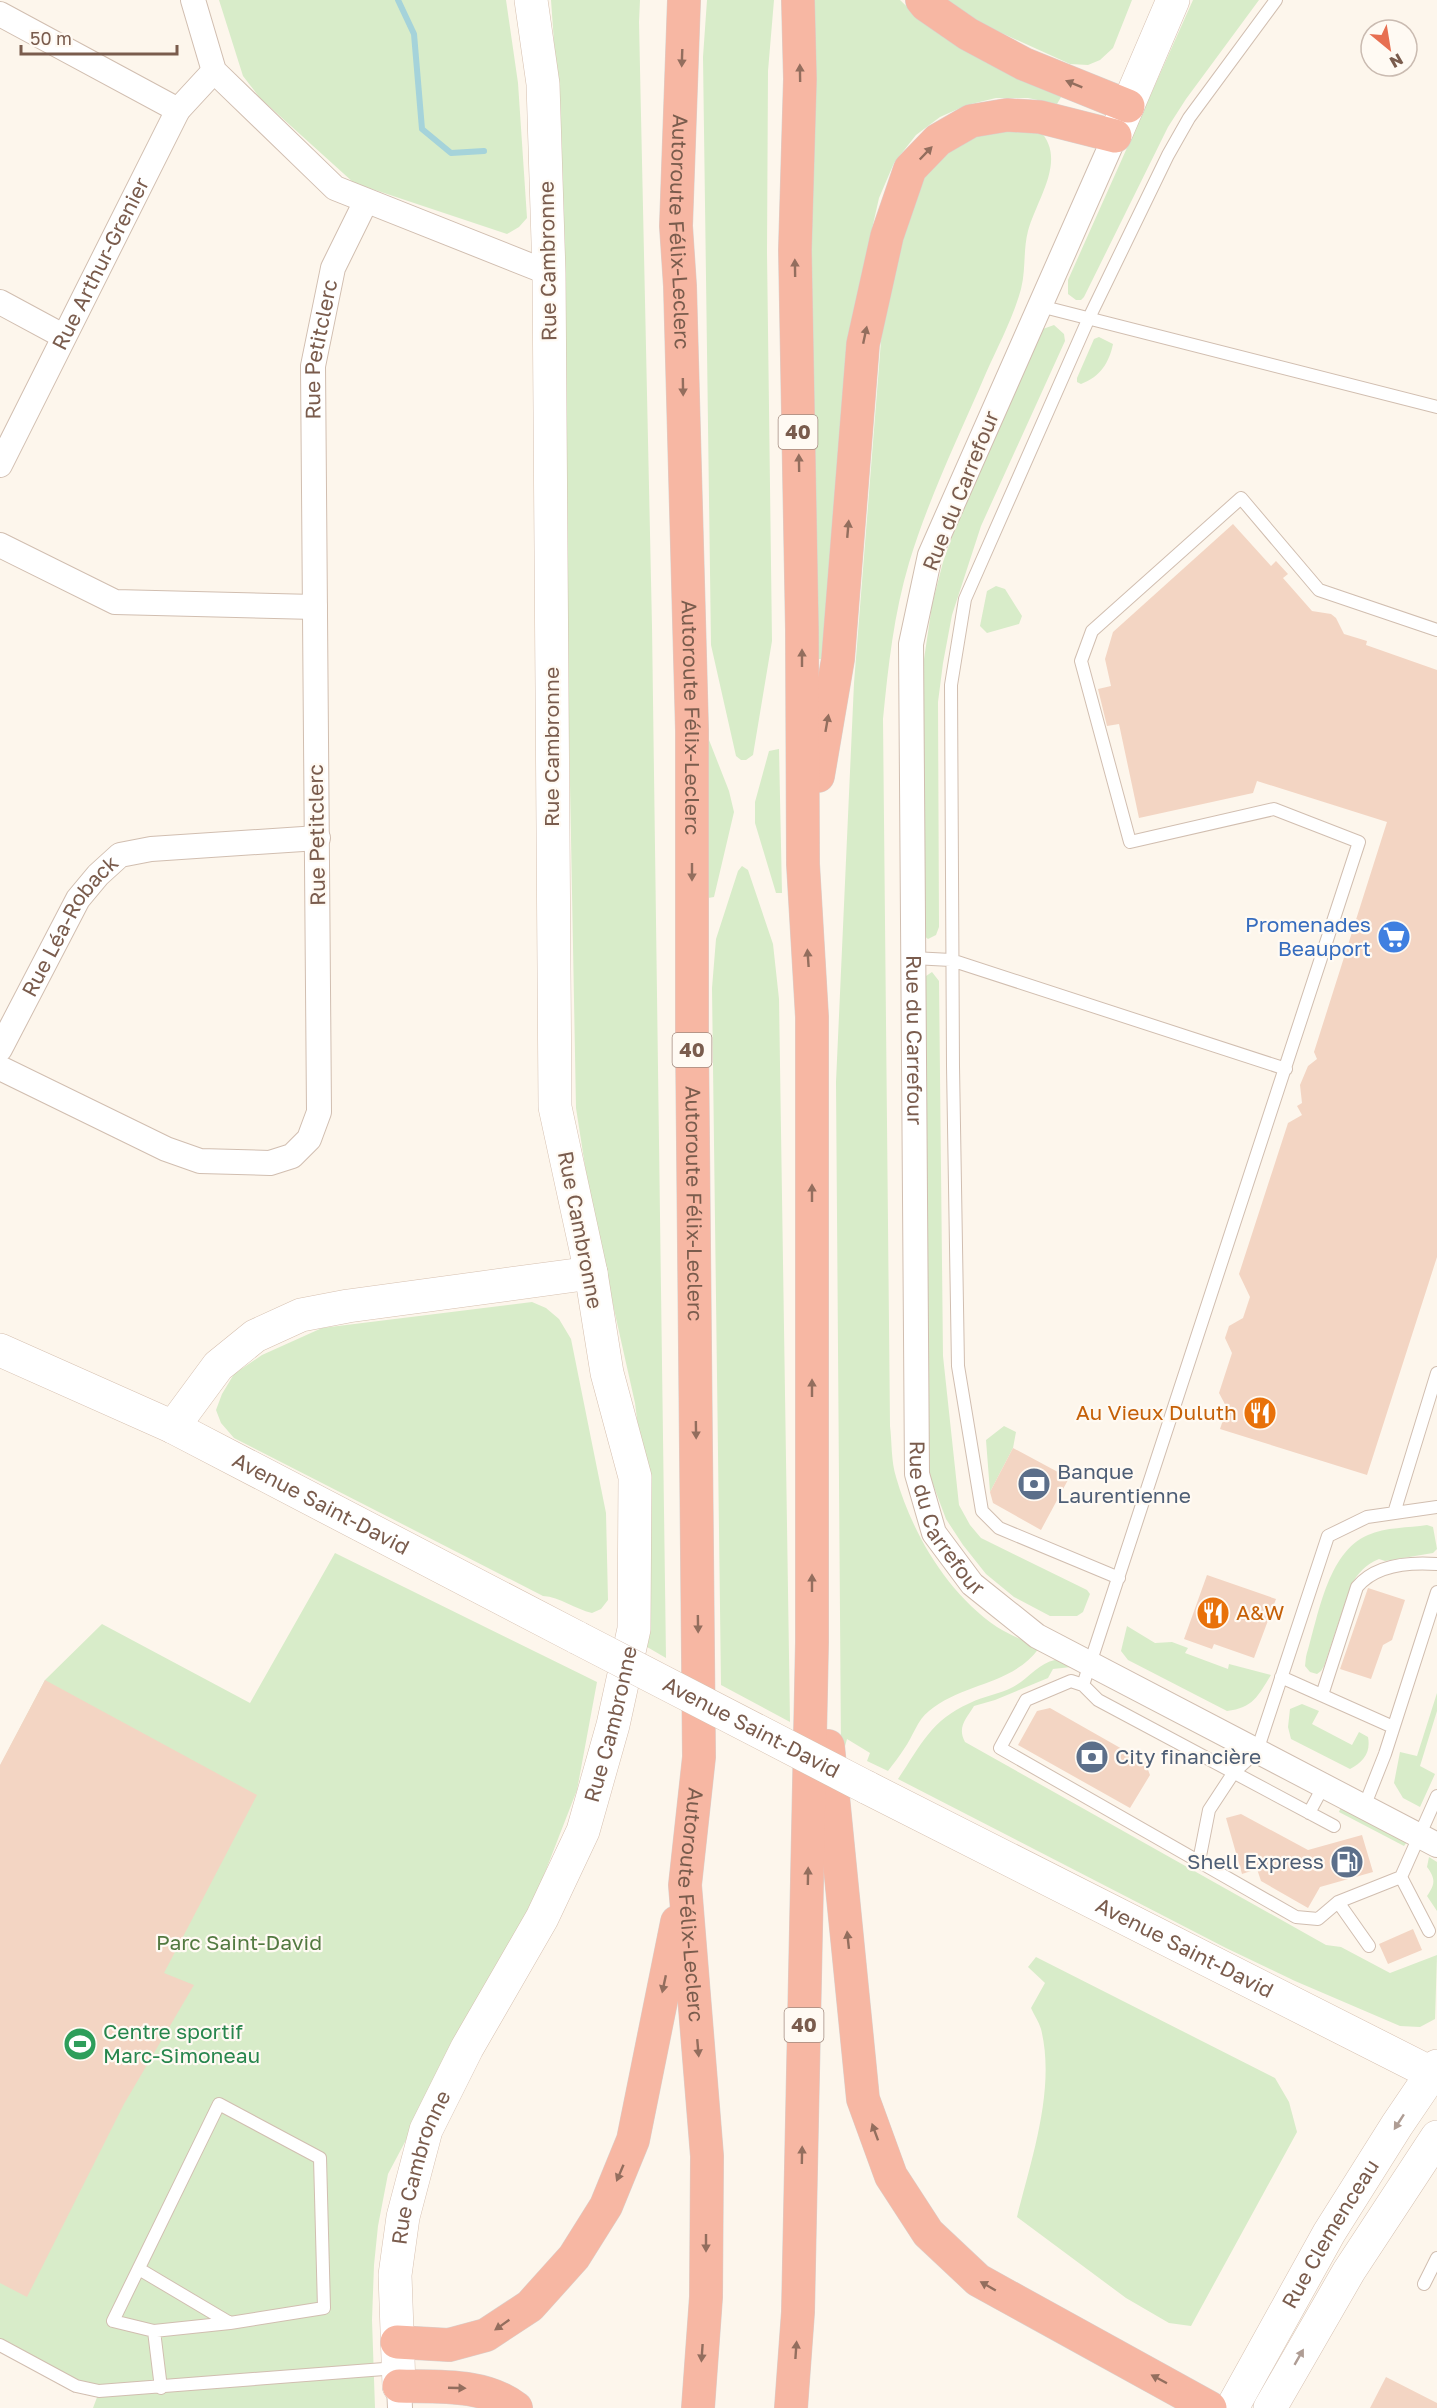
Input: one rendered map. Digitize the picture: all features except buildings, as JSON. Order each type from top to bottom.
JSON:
[{"type":"highway","name":"Autoroute Félix-Leclerc","points":[[684,0],[676,226],[680,286],[692,730],[692,1040],[699,1757],[685,1885],[707,2156],[706,2297],[698,2408]]},
{"type":"highway","name":"40","points":[[791,2408],[798,2312],[813,1642],[812,1017],[803,864],[802,630],[795,250],[800,79],[798,0]]},
{"type":"highway","points":[[922,0],[968,34],[1015,59],[1128,106]]},
{"type":"highway","points":[[803,864],[838,659],[863,344],[886,236],[910,169],[938,140],[971,121],[1007,115],[1040,117],[1115,136]]},
{"type":"highway","points":[[813,1642],[821,1670],[863,2099],[891,2176],[928,2233],[978,2280],[1210,2408]]},
{"type":"highway","points":[[399,2376],[449,2345],[486,2335],[530,2306],[574,2257],[606,2206],[633,2140],[685,1885]]},
{"type":"highway","points":[[399,2376],[471,2389],[504,2399],[516,2408]]},
{"type":"street","points":[[193,0],[214,71],[335,188],[549,273]]},
{"type":"street","name":"Rue Cambronne","points":[[399,2376],[395,2275],[403,2217],[426,2130],[467,2048],[542,1918],[583,1831],[613,1725],[634,1629],[635,1477],[607,1373],[591,1273],[555,1107],[549,273],[543,84],[531,0]]},
{"type":"street","name":"Rue du Carrefour","points":[[1173,0],[930,555],[911,644],[917,1474],[934,1533],[972,1584],[1087,1674],[1257,1750],[1428,1840]]},
{"type":"street","points":[[0,14],[178,110]]},
{"type":"street","name":"Rue Arthur-Grenier","points":[[0,465],[178,110],[214,71]]},
{"type":"street","name":"Rue Petitclerc","points":[[0,1068],[166,1149],[200,1161],[270,1163],[292,1156],[309,1139],[320,1112],[313,366],[333,268],[366,201]]},
{"type":"street","points":[[0,302],[63,336]]},
{"type":"street","points":[[0,545],[115,602],[315,607]]},
{"type":"street","name":"Rue Léa-Roback","points":[[0,1049],[78,899],[98,874],[120,855],[151,849],[318,838]]},
{"type":"street","points":[[173,1427],[218,1366],[255,1335],[301,1315],[348,1306],[591,1273]]},
{"type":"street","name":"Avenue Saint-David","points":[[0,1350],[173,1427],[866,1787],[1435,2072]]},
{"type":"street","name":"Rue Clemenceau","points":[[1232,2408],[1329,2233],[1397,2125],[1435,2072]]},
{"type":"street","name":"Rue Clemenceau","points":[[1270,2408],[1349,2271],[1437,2137]]},
{"type":"lane","points":[[1119,1578],[999,1528],[982,1511],[958,1366],[951,960],[951,685],[965,599],[1088,320],[1167,154],[1189,118],[1275,0]]},
{"type":"lane","points":[[1040,306],[1437,407]]},
{"type":"lane","points":[[1334,1826],[1098,1700],[1087,1674],[1359,842],[1274,809],[1130,842],[1081,661],[1092,631],[1241,498],[1319,590],[1437,630]]},
{"type":"lane","points":[[913,958],[951,960],[1286,1069]]},
{"type":"lane","points":[[1394,1513],[1437,1373]]},
{"type":"lane","points":[[1199,1861],[1209,1810],[1234,1772],[1257,1750],[1328,1536],[1367,1517],[1437,1507]]},
{"type":"lane","points":[[1322,1695],[1357,1587],[1364,1578],[1377,1570],[1422,1563],[1437,1564]]},
{"type":"lane","points":[[1364,1807],[1394,1727],[1437,1592]]},
{"type":"lane","points":[[1087,1674],[1026,1700],[1000,1748],[1296,1917],[1318,1919],[1338,1902],[1401,1877],[1428,1840],[1437,1796]]},
{"type":"lane","points":[[1281,1677],[1394,1727]]},
{"type":"lane","points":[[1310,1813],[1324,1785]]},
{"type":"lane","points":[[1401,1877],[1429,1931]]},
{"type":"lane","points":[[1338,1902],[1369,1946]]},
{"type":"lane","points":[[219,2104],[320,2158],[324,2308],[230,2323],[154,2331],[113,2321],[139,2269],[219,2104]]},
{"type":"lane","points":[[1424,2284],[1437,2258]]},
{"type":"lane","points":[[139,2269],[230,2323]]},
{"type":"lane","points":[[154,2331],[161,2388]]},
{"type":"lane","points":[[0,2345],[76,2386],[99,2391],[399,2376]]},
{"type":"green space","points":[[219,0],[506,0],[518,83],[527,218],[519,227],[507,234],[354,183],[260,98],[243,76]]},
{"type":"green space","points":[[551,0],[640,0],[652,626],[666,1658],[642,1644],[644,1475],[635,1403],[592,1211],[576,1108],[557,84]]},
{"type":"green space","points":[[707,0],[774,0],[768,71],[767,252],[772,641],[753,755],[746,760],[741,760],[736,756],[711,645],[703,57]]},
{"type":"green space","points":[[814,0],[900,0],[924,23],[1064,92],[1057,104],[1028,98],[996,98],[967,105],[940,117],[916,135],[894,163],[879,198],[858,291],[826,654],[821,659],[817,659],[814,654],[811,85]]},
{"type":"green space","points":[[943,0],[1132,0],[1113,48],[1100,60],[1088,65],[1070,64],[975,21]]},
{"type":"green space","points":[[1193,0],[1259,0],[1168,127],[1084,297],[1076,300],[1068,294],[1068,280]]},
{"type":"green space","points":[[1039,130],[1047,141],[1051,153],[1051,166],[1028,231],[1021,289],[1010,321],[935,490],[917,538],[904,582],[896,621],[889,660],[883,719],[890,1426],[893,1465],[912,1519],[922,1540],[947,1579],[962,1597],[997,1627],[1039,1648],[1015,1670],[956,1695],[929,1711],[921,1719],[888,1771],[867,1761],[870,1753],[847,1739],[844,1750],[841,1749],[836,1082],[854,683],[884,303],[912,192],[960,133]]},
{"type":"green space","points":[[1054,325],[1064,334],[1065,341],[981,526],[952,615],[938,702],[939,927],[936,935],[928,939],[923,935],[918,700],[932,605],[943,562],[961,511],[1040,330]]},
{"type":"green space","points":[[1099,337],[1113,344],[1109,357],[1098,373],[1081,384],[1077,382],[1077,378],[1094,339]]},
{"type":"green space","points":[[996,586],[1005,589],[1022,616],[1019,624],[987,633],[980,626],[987,591]]},
{"type":"green space","points":[[709,740],[729,791],[734,812],[714,897],[708,898],[703,747]]},
{"type":"green space","points":[[779,749],[782,893],[776,893],[755,823],[755,802],[769,751]]},
{"type":"green space","points":[[742,866],[748,870],[773,944],[779,999],[790,1722],[721,1685],[712,988],[716,939],[738,871]]},
{"type":"green space","points":[[932,972],[939,981],[943,1356],[959,1505],[970,1525],[981,1538],[1087,1590],[1090,1594],[1083,1612],[1077,1616],[1050,1616],[1014,1597],[986,1574],[946,1519],[931,1479],[922,1430],[920,980]]},
{"type":"green space","points":[[532,1302],[546,1308],[559,1319],[571,1339],[606,1513],[608,1600],[601,1609],[592,1613],[543,1596],[234,1438],[221,1423],[216,1410],[234,1374],[262,1355],[322,1328]]},
{"type":"green space","points":[[1004,1426],[1016,1432],[1013,1448],[990,1492],[986,1440]]},
{"type":"green space","points":[[1427,1525],[1433,1527],[1437,1549],[1433,1553],[1385,1561],[1379,1559],[1366,1566],[1351,1585],[1324,1666],[1317,1674],[1310,1672],[1305,1666],[1306,1657],[1320,1606],[1326,1588],[1343,1556],[1354,1544],[1375,1532]]},
{"type":"green space","name":"Parc Saint-David","points":[[335,1553],[597,1682],[577,1790],[537,1893],[388,2174],[378,2226],[374,2265],[372,2320],[375,2408],[93,2408],[99,2392],[0,2345],[0,1766],[45,1680],[102,1624],[250,1703]]},
{"type":"green space","points":[[1127,1626],[1155,1643],[1172,1642],[1188,1648],[1185,1653],[1228,1669],[1229,1664],[1271,1675],[1254,1700],[1243,1707],[1227,1711],[1128,1660],[1121,1651]]},
{"type":"green space","points":[[1055,1660],[1066,1662],[1071,1667],[1053,1669],[1048,1678],[995,1700],[974,1706],[962,1727],[965,1742],[1326,1945],[1341,1947],[1390,1973],[1437,1955],[1435,2019],[1420,2027],[1400,2026],[1295,1981],[1226,1948],[898,1779],[921,1744],[946,1717],[975,1701],[1013,1687],[1044,1664]]},
{"type":"green space","points":[[1437,1693],[1437,1711],[1420,1766],[1435,1774],[1420,1807],[1403,1798],[1394,1783],[1400,1752],[1417,1756]]},
{"type":"green space","points":[[1302,1704],[1319,1711],[1312,1724],[1352,1745],[1359,1732],[1368,1737],[1367,1752],[1362,1760],[1350,1769],[1291,1739],[1288,1727],[1290,1709]]},
{"type":"green space","points":[[1341,1807],[1407,1842],[1404,1846],[1339,1812]]},
{"type":"green space","points":[[1429,1857],[1437,1862],[1437,1911],[1427,1896],[1433,1882],[1427,1867]]},
{"type":"green space","points":[[1036,1957],[1275,2078],[1289,2102],[1297,2132],[1191,2326],[1169,2323],[1126,2298],[1017,2217],[1040,2124],[1046,2076],[1041,2029],[1031,2008],[1045,1983],[1028,1967]]},
{"type":"waterway","points":[[398,0],[414,34],[422,129],[451,153],[484,151]]},
{"type":"place","name":"Promenades Beauport","points":[[1394,937]]},
{"type":"place","name":"Au Vieux Duluth","points":[[1260,1413]]},
{"type":"place","name":"Banque Laurentienne","points":[[1034,1484]]},
{"type":"place","name":"A&W","points":[[1213,1613]]},
{"type":"place","name":"City financière","points":[[1092,1757]]},
{"type":"place","name":"Shell Express","points":[[1347,1862]]},
{"type":"place","name":"Centre sportif Marc-Simoneau","points":[[80,2044]]}]
